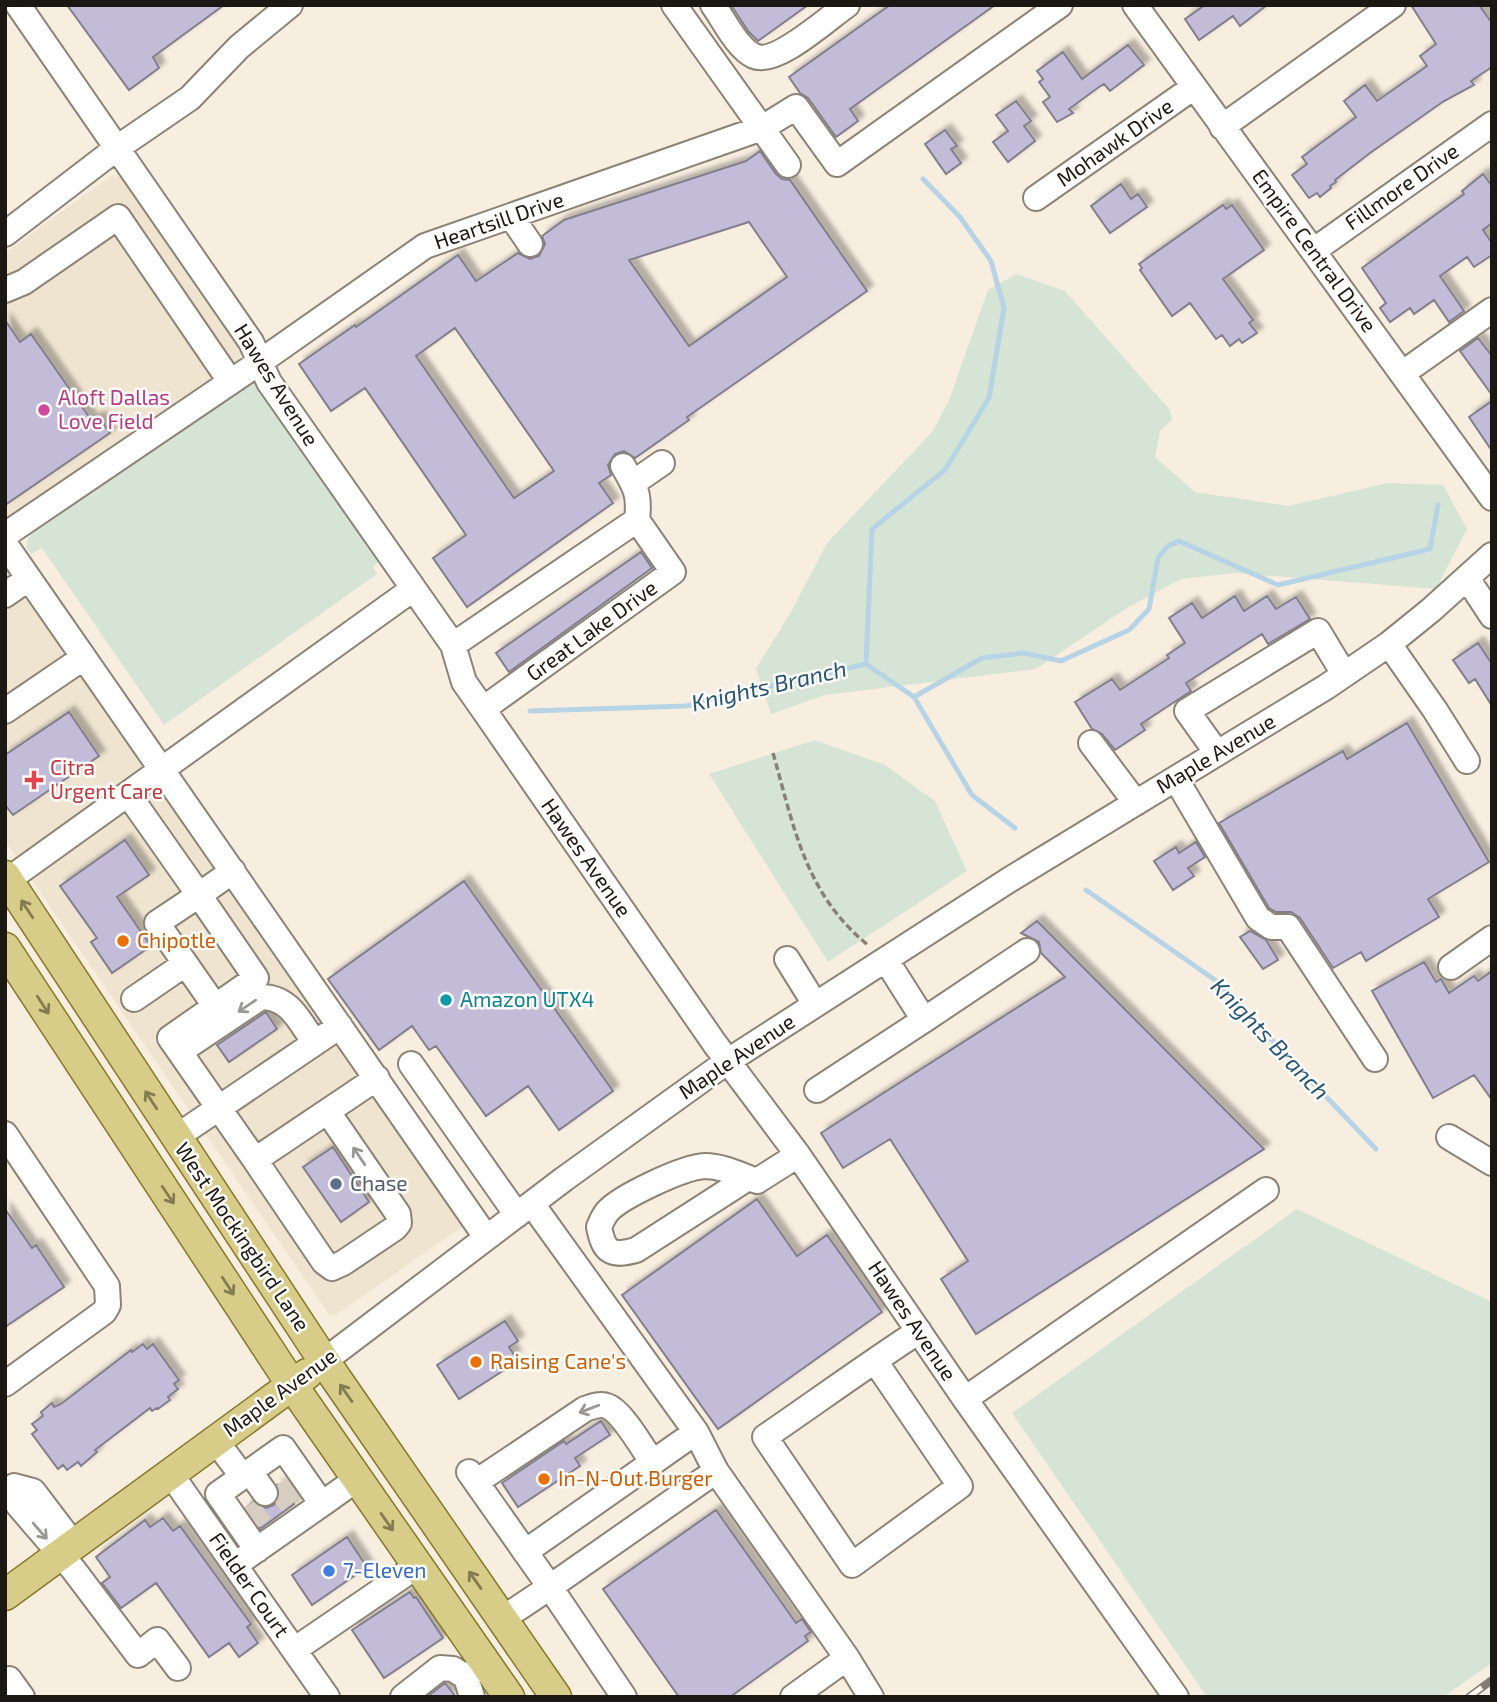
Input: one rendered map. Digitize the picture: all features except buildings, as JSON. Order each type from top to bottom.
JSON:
[{"type":"main road","name":"West Mockingbird Lane","points":[[6,880],[324,1361],[556,1697]]},
{"type":"main road","name":"West Mockingbird Lane","points":[[5,948],[292,1385],[417,1566],[474,1669],[509,1697]]},
{"type":"main road","points":[[143,1158],[176,1137]]},
{"type":"main road","name":"Maple Avenue","points":[[5,1595],[324,1361]]},
{"type":"main road","points":[[474,1669],[502,1619]]},
{"type":"street","name":"Hawes Avenue","points":[[19,5],[251,342],[269,382],[453,645],[464,681],[483,709],[728,1061],[798,1155],[1170,1695]]},
{"type":"street","points":[[5,234],[117,148],[190,98],[239,47],[290,5]]},
{"type":"street","points":[[674,5],[788,165]]},
{"type":"street","points":[[713,5],[741,44],[755,56],[769,57],[782,52],[847,5]]},
{"type":"street","name":"Heartsill Drive","points":[[5,535],[425,246],[762,128],[796,107],[837,164],[1060,5]]},
{"type":"street","name":"Empire Central Drive","points":[[1135,5],[1492,498]]},
{"type":"street","points":[[1222,127],[1393,5]]},
{"type":"street","name":"Mohawk Drive","points":[[1036,198],[1194,87]]},
{"type":"street","name":"Fillmore Drive","points":[[1313,251],[1492,124]]},
{"type":"street","points":[[511,216],[530,244]]},
{"type":"street","points":[[5,290],[24,282],[118,217],[230,380]]},
{"type":"street","points":[[1403,373],[1492,310]]},
{"type":"street","points":[[453,645],[637,520],[637,491],[628,475],[662,463]]},
{"type":"street","name":"Great Lake Drive","points":[[483,709],[673,572],[637,520]]},
{"type":"street","points":[[5,544],[486,1237]]},
{"type":"street","name":"Maple Avenue","points":[[324,1361],[486,1237],[728,1061],[1009,880],[1344,674],[1389,644],[1492,555]]},
{"type":"street","points":[[1467,578],[1492,616]]},
{"type":"street","points":[[5,595],[28,579]]},
{"type":"street","points":[[6,880],[413,589]]},
{"type":"street","points":[[1217,753],[1187,711],[1318,631],[1344,674]]},
{"type":"street","points":[[1389,644],[1436,710],[1467,761]]},
{"type":"street","points":[[8,703],[83,658]]},
{"type":"street","points":[[1091,743],[1136,803]]},
{"type":"street","points":[[1176,779],[1258,918],[1271,927],[1288,927],[1375,1059]]},
{"type":"street","points":[[128,794],[256,978],[170,1038],[324,1262],[332,1268],[390,1232],[399,1223],[398,1214],[328,1112]]},
{"type":"street","points":[[215,1006],[158,923],[233,871]]},
{"type":"street","points":[[1451,967],[1492,938]]},
{"type":"street","points":[[817,1090],[1027,951]]},
{"type":"street","points":[[786,959],[815,1004]]},
{"type":"street","points":[[886,960],[924,1020]]},
{"type":"street","points":[[134,999],[185,964]]},
{"type":"street","points":[[180,1052],[261,997],[274,997],[285,1003],[315,1043]]},
{"type":"street","points":[[176,1137],[340,1026]]},
{"type":"street","points":[[411,1064],[696,1432],[716,1471],[847,1658],[871,1697]]},
{"type":"street","points":[[255,1160],[377,1078]]},
{"type":"street","points":[[5,1134],[107,1286],[108,1305],[104,1312],[5,1384]]},
{"type":"street","points":[[1450,1137],[1492,1163]]},
{"type":"street","points":[[748,1178],[636,1250],[623,1254],[613,1253],[602,1244],[599,1227],[608,1211],[649,1185],[678,1171],[705,1166],[728,1170],[757,1181],[798,1155]]},
{"type":"street","points":[[965,1399],[1266,1190]]},
{"type":"street","points":[[875,1361],[960,1486],[852,1565],[765,1437],[875,1361],[919,1331]]},
{"type":"street","points":[[624,1697],[472,1477],[584,1409],[600,1405],[608,1406],[617,1413],[653,1463]]},
{"type":"street","points":[[525,1552],[696,1432]]},
{"type":"street","points":[[216,1440],[263,1495],[246,1474]]},
{"type":"street","points":[[283,1448],[284,1523],[218,1494],[283,1448]]},
{"type":"street","points":[[502,1619],[716,1471]]},
{"type":"street","name":"Fielder Court","points":[[170,1474],[327,1697]]},
{"type":"street","points":[[235,1565],[284,1523],[357,1479]]},
{"type":"street","points":[[10,1485],[18,1505],[68,1550],[138,1655],[157,1640],[178,1668]]},
{"type":"street","points":[[293,1650],[417,1566]]},
{"type":"street","points":[[793,1697],[847,1658]]},
{"type":"street","points":[[403,1697],[440,1668],[474,1669]]},
{"type":"path","points":[[773,753],[805,863],[829,906],[853,933],[886,960]]},
{"type":"shaded area","points":[[112,175],[122,176],[243,350],[239,360],[5,523],[5,253]]},
{"type":"shaded area","points":[[5,558],[466,1224],[336,1315],[330,1316],[5,841]]},
{"type":"green space","points":[[1016,274],[1065,291],[1170,410],[1172,420],[1160,431],[1155,457],[1195,492],[1288,506],[1388,483],[1443,485],[1467,529],[1436,589],[1235,573],[1181,579],[1127,608],[1036,669],[825,695],[771,714],[756,668],[791,612],[827,543],[933,431],[949,400],[988,290]]},
{"type":"green space","points":[[247,383],[256,383],[380,555],[373,567],[377,574],[164,725],[42,548],[31,554],[26,547],[32,533]]},
{"type":"green space","points":[[815,740],[885,765],[935,801],[967,871],[828,962],[709,774]]},
{"type":"green space","points":[[1297,1209],[1492,1302],[1492,1663],[1443,1697],[1207,1697],[1012,1413]]},
{"type":"waterway","points":[[866,664],[872,529],[945,470],[989,398],[1004,308],[991,261],[960,217],[923,179]]},
{"type":"waterway","points":[[914,697],[982,658],[1024,653],[1061,661],[1129,630],[1149,609],[1158,558],[1168,546],[1179,541],[1278,585],[1430,549],[1438,505]]},
{"type":"waterway","name":"Knights Branch","points":[[530,711],[686,706],[866,664],[914,697],[972,795],[1015,828]]},
{"type":"waterway","name":"Knights Branch","points":[[1086,890],[1215,980],[1376,1149]]},
{"type":"tunnel","points":[[277,1485],[292,1505]]},
{"type":"tunnel","points":[[247,1506],[262,1527]]},
{"type":"railway","points":[[1469,1697],[1492,1680]]},
{"type":"place","name":"Aloft Dallas Love Field","points":[[44,410]]},
{"type":"place","name":"Citra Urgent Care","points":[[34,780]]},
{"type":"place","name":"Chipotle","points":[[123,941]]},
{"type":"place","name":"Amazon UTX4","points":[[446,1000]]},
{"type":"place","name":"Chase","points":[[336,1184]]},
{"type":"place","name":"Raising Cane's","points":[[476,1362]]},
{"type":"place","name":"In-N-Out Burger","points":[[544,1479]]},
{"type":"place","name":"7-Eleven","points":[[329,1571]]}]
